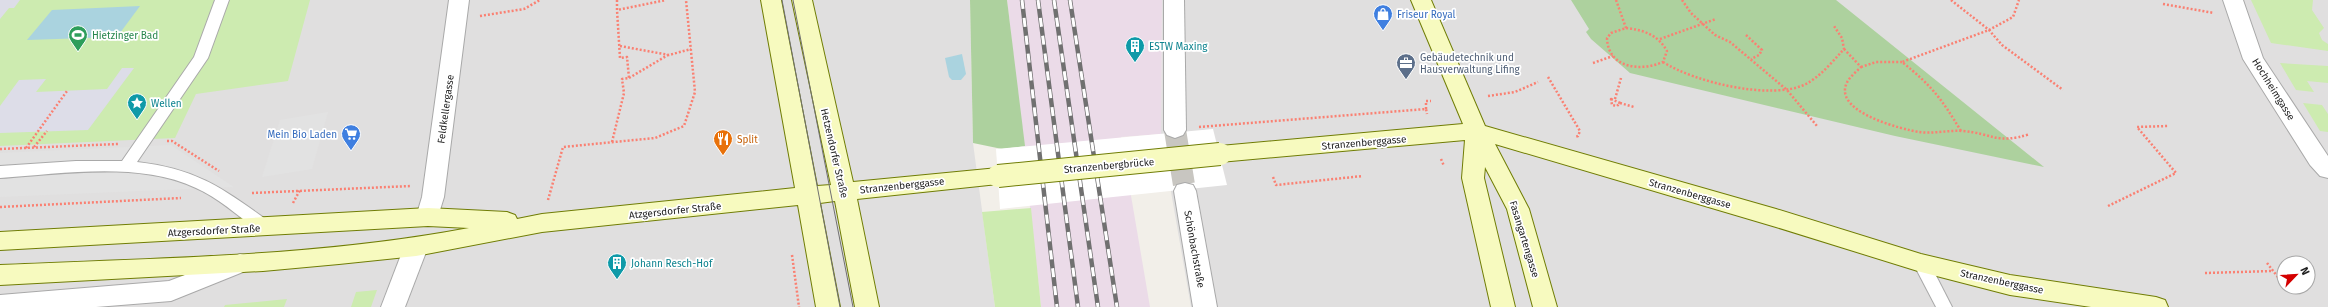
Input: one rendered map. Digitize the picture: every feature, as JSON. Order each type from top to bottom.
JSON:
[{"type":"main road","points":[[771,0],[828,307]]},
{"type":"main road","name":"Hetzendorfer Straße","points":[[802,0],[867,307]]},
{"type":"main road","name":"Fasangartengasse","points":[[1421,0],[1477,131],[1518,209],[1545,307]]},
{"type":"main road","name":"Stranzenberggasse","points":[[1220,154],[1477,131],[1776,218],[1921,263],[2010,285],[2156,307]]},
{"type":"main road","name":"Fasangartengasse","points":[[1477,131],[1473,178],[1503,307]]},
{"type":"main road","name":"Stranzenbergbrücke","points":[[998,176],[1220,154]]},
{"type":"main road","name":"Stranzenberggasse","points":[[808,196],[843,191],[998,176]]},
{"type":"main road","name":"Atzgersdorfer Straße","points":[[0,275],[240,263],[416,247],[542,223],[808,196]]},
{"type":"main road","name":"Atzgersdorfer Straße","points":[[0,241],[428,217],[542,223]]},
{"type":"street","points":[[1174,0],[1175,130]]},
{"type":"street","name":"Hochheimgasse","points":[[2237,9],[2253,59],[2318,159],[2328,170]]},
{"type":"street","name":"Feldkellergasse","points":[[428,217],[433,197],[458,10]]},
{"type":"street","name":"Schönbachstraße","points":[[1185,191],[1205,307]]},
{"type":"street","points":[[393,307],[416,247]]},
{"type":"street","name":"Atzgersdorfer Straße","points":[[4,305],[171,291],[240,263]]},
{"type":"lane","points":[[125,168],[201,58],[222,0]]},
{"type":"lane","points":[[0,172],[125,168],[176,176],[202,184],[265,227]]},
{"type":"lane","points":[[1921,263],[1944,307]]},
{"type":"path","points":[[458,10],[524,9],[540,0]]},
{"type":"path","points":[[617,0],[620,58],[627,57],[629,78]]},
{"type":"path","points":[[617,10],[666,0]]},
{"type":"path","points":[[542,223],[563,147],[655,138],[684,126],[695,92],[686,0]]},
{"type":"path","points":[[1616,0],[1626,28]]},
{"type":"path","points":[[1682,0],[1691,14],[1715,35],[1730,42],[1787,90],[1818,126]]},
{"type":"path","points":[[1951,0],[1989,30],[2002,45],[2063,90]]},
{"type":"path","points":[[2019,0],[2013,17],[1989,30],[1902,62],[1876,62],[1861,68],[1850,75],[1845,88],[1847,100],[1856,110],[1873,120],[1919,132],[1962,131],[2010,140],[2030,134]]},
{"type":"path","points":[[2164,4],[2237,9]]},
{"type":"path","points":[[1660,39],[1716,19]]},
{"type":"path","points":[[1834,26],[1842,38],[1844,49],[1861,68]]},
{"type":"path","points":[[1626,28],[1644,30],[1660,39],[1667,51],[1663,62],[1649,68],[1639,68],[1620,61],[1608,50],[1607,38],[1611,33],[1626,28]]},
{"type":"path","points":[[1746,35],[1762,50],[1759,55],[1751,60]]},
{"type":"path","points":[[620,46],[669,55]]},
{"type":"path","points":[[612,142],[624,93],[622,79],[629,78],[669,55],[691,49]]},
{"type":"path","points":[[1663,62],[1674,69],[1757,92],[1787,90],[1804,85],[1827,69],[1844,49]]},
{"type":"path","points":[[1593,63],[1613,56]]},
{"type":"path","points":[[1902,62],[1930,85],[1942,99],[1962,131]]},
{"type":"path","points":[[1548,77],[1580,131],[1578,136]]},
{"type":"path","points":[[1615,99],[1621,78]]},
{"type":"path","points":[[1488,96],[1515,92],[1538,82]]},
{"type":"path","points":[[26,148],[68,91]]},
{"type":"path","points":[[1615,99],[1611,99],[1610,102],[1612,105],[1617,106],[1620,103]]},
{"type":"path","points":[[1615,99],[1620,103],[1634,107]]},
{"type":"path","points":[[1427,114],[1426,102],[1431,101]]},
{"type":"path","points":[[1198,127],[1426,109]]},
{"type":"path","points":[[1281,120],[1282,126]]},
{"type":"path","points":[[2108,206],[2176,173],[2137,127],[2168,126]]},
{"type":"path","points":[[34,148],[47,131]]},
{"type":"path","points":[[1441,159],[1444,166]]},
{"type":"path","points":[[1274,177],[1276,185],[1363,176]]},
{"type":"path","points":[[246,194],[417,186],[428,217]]},
{"type":"path","points":[[0,207],[190,197]]},
{"type":"path","points":[[791,250],[799,307]]},
{"type":"path","points":[[2267,263],[2276,275]]},
{"type":"path","points":[[2205,273],[2273,271]]},
{"type":"shaded area","points":[[0,0],[970,0],[973,143],[995,307],[0,307]]},
{"type":"shaded area","points":[[0,0],[20,0],[14,8],[9,8],[0,19]]},
{"type":"shaded area","points":[[1007,0],[1162,0],[1161,134],[1121,137],[1150,307],[1041,307]]},
{"type":"shaded area","points":[[1162,0],[2328,0],[2328,307],[1191,307],[1161,134]]},
{"type":"shaded area","points":[[122,68],[134,68],[88,130],[0,133],[0,106],[19,80],[46,79],[36,92],[107,89]]},
{"type":"shaded area","points":[[328,112],[312,169],[262,177],[280,120]]},
{"type":"shaded area","points":[[171,145],[234,187],[0,197],[0,153]]},
{"type":"green space","points":[[0,0],[310,0],[288,81],[196,94],[175,138],[0,146]]},
{"type":"green space","points":[[970,0],[1007,0],[1025,146],[1002,149],[973,143]]},
{"type":"green space","points":[[1571,0],[1836,0],[2044,167],[1895,136],[1630,73],[1591,39],[1586,32],[1589,29]]},
{"type":"green space","points":[[2251,0],[2313,0],[2312,10],[2324,28],[2319,33],[2322,40],[2328,44],[2328,51],[2271,43]]},
{"type":"green space","points":[[2280,63],[2328,66],[2328,83],[2307,81],[2314,92],[2296,90]]},
{"type":"green space","points":[[2303,103],[2322,105],[2328,114],[2328,132],[2320,131]]},
{"type":"green space","points":[[1031,208],[1041,307],[995,307],[982,212]]},
{"type":"green space","points":[[377,290],[371,307],[351,307],[356,292]]},
{"type":"green space","points":[[287,299],[284,307],[224,307],[225,305]]},
{"type":"water","points":[[140,6],[117,37],[27,40],[52,10]]},
{"type":"water","points":[[962,54],[966,74],[961,80],[952,80],[949,77],[945,58]]},
{"type":"pier","points":[[1213,129],[1227,185],[1000,209],[996,149]]},
{"type":"tunnel","points":[[1175,130],[1185,191]]},
{"type":"tram line","points":[[782,0],[840,307]]},
{"type":"tram line","points":[[793,0],[853,307]]},
{"type":"railway","points":[[1022,0],[1057,307]]},
{"type":"railway","points":[[1038,0],[1078,307]]},
{"type":"railway","points":[[1054,0],[1098,307]]},
{"type":"railway","points":[[1070,0],[1117,307]]},
{"type":"place","name":"Friseur Royal","points":[[1383,31]]},
{"type":"place","name":"Hietzinger Bad","points":[[78,52]]},
{"type":"place","name":"ESTW Maxing","points":[[1135,63]]},
{"type":"place","name":"Gebäudetechnik und Hausverwaltung Lifing","points":[[1406,80]]},
{"type":"place","name":"Wellen","points":[[137,120]]},
{"type":"place","name":"Mein Bio Laden","points":[[351,151]]},
{"type":"place","name":"Split","points":[[723,156]]},
{"type":"place","name":"Johann Resch-Hof","points":[[617,280]]}]
